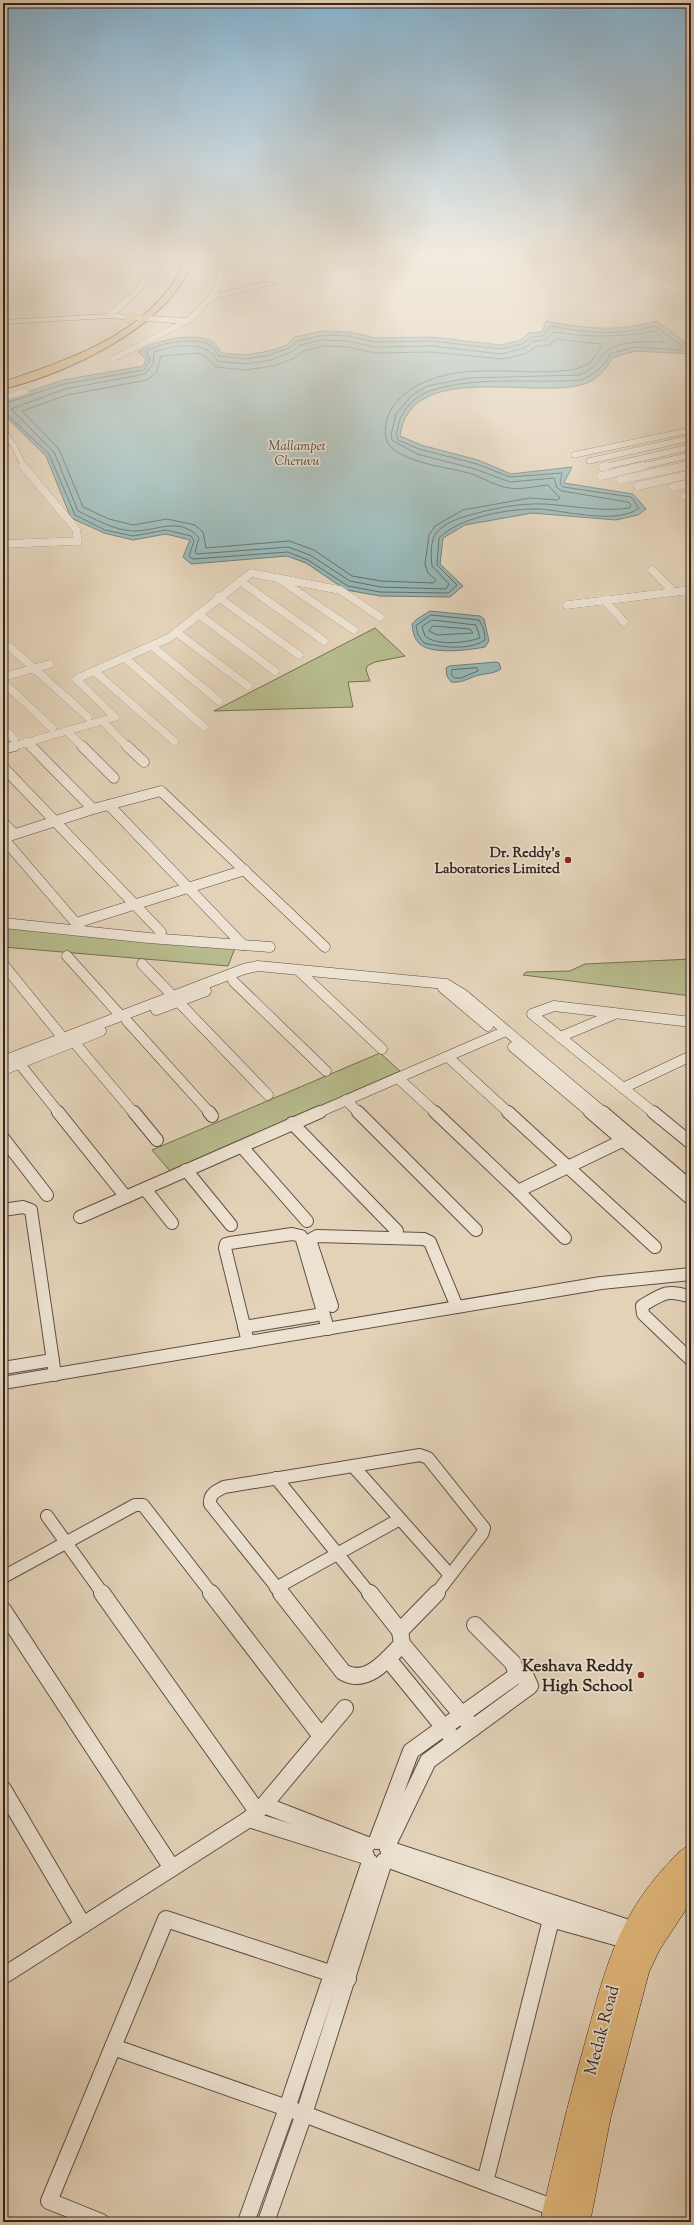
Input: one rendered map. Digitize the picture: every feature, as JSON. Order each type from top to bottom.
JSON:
[{"type":"highway","points":[[4,381],[55,358]]},
{"type":"highway","points":[[4,381],[18,381],[73,358]]},
{"type":"main road","name":"Medak Road","points":[[562,2218],[580,2110],[621,1961],[633,1936],[662,1890],[691,1857]]},
{"type":"main road","name":"Medak Road","points":[[562,2218],[597,2116],[637,1969],[651,1940],[676,1900],[691,1882]]},
{"type":"street","points":[[3,398],[26,391]]},
{"type":"street","points":[[690,431],[685,429],[691,424]]},
{"type":"street","points":[[3,430],[6,437],[14,446],[22,465],[76,529],[78,540],[3,544]]},
{"type":"street","points":[[574,455],[690,431]]},
{"type":"street","points":[[589,460],[691,438]]},
{"type":"street","points":[[602,467],[691,447]]},
{"type":"street","points":[[601,476],[691,455]]},
{"type":"street","points":[[620,480],[691,465]]},
{"type":"street","points":[[676,468],[690,475]]},
{"type":"street","points":[[638,486],[690,475]]},
{"type":"street","points":[[673,487],[691,483]]},
{"type":"street","points":[[691,493],[684,496],[691,500]]},
{"type":"street","points":[[652,570],[674,592]]},
{"type":"street","points":[[3,749],[115,717],[76,679],[169,638],[218,597],[251,573],[340,590],[380,617]]},
{"type":"street","points":[[278,579],[354,630]]},
{"type":"street","points":[[240,581],[324,641]]},
{"type":"street","points":[[567,605],[691,590]]},
{"type":"street","points":[[218,597],[299,655]]},
{"type":"street","points":[[604,600],[624,622]]},
{"type":"street","points":[[198,614],[275,671]]},
{"type":"street","points":[[176,632],[248,686]]},
{"type":"street","points":[[152,646],[218,701]]},
{"type":"street","points":[[10,647],[88,717]]},
{"type":"street","points":[[125,658],[204,727]]},
{"type":"street","points":[[3,677],[50,664]]},
{"type":"street","points":[[94,672],[174,741]]},
{"type":"street","points":[[3,682],[52,728]]},
{"type":"street","points":[[102,721],[144,762]]},
{"type":"street","points":[[3,728],[14,739]]},
{"type":"street","points":[[67,731],[114,778]]},
{"type":"street","points":[[27,742],[92,809]]},
{"type":"street","points":[[3,767],[161,932]]},
{"type":"street","points":[[79,927],[3,838],[92,809],[161,791],[325,947]]},
{"type":"street","points":[[109,805],[242,945]]},
{"type":"street","points":[[3,822],[14,834]]},
{"type":"street","points":[[79,927],[135,905],[245,870]]},
{"type":"street","points":[[3,923],[79,927],[270,947]]},
{"type":"street","points":[[67,956],[212,1116]]},
{"type":"street","points":[[3,964],[63,1038]]},
{"type":"street","points":[[142,964],[268,1095]]},
{"type":"street","points":[[176,999],[233,981],[249,974],[258,966]]},
{"type":"street","points":[[11,1061],[74,1042],[124,1019],[176,999],[244,969],[258,966],[440,984],[503,1033],[628,1139],[691,1187]]},
{"type":"street","points":[[299,971],[382,1049]]},
{"type":"street","points":[[233,981],[326,1071]]},
{"type":"street","points":[[691,1022],[554,1006],[532,1014],[691,1143]]},
{"type":"street","points":[[560,1037],[616,1013]]},
{"type":"street","points":[[3,1070],[11,1061],[63,1038],[124,1019]]},
{"type":"street","points":[[80,1218],[145,1190],[186,1170],[242,1147],[292,1123],[503,1033]]},
{"type":"street","points":[[74,1042],[158,1140]]},
{"type":"street","points":[[3,1049],[11,1061],[126,1197]]},
{"type":"street","points":[[448,1056],[655,1247]]},
{"type":"street","points":[[623,1088],[691,1056]]},
{"type":"street","points":[[398,1078],[518,1191],[565,1238]]},
{"type":"street","points":[[346,1100],[476,1230]]},
{"type":"street","points":[[292,1123],[396,1231]]},
{"type":"street","points":[[3,1138],[47,1195]]},
{"type":"street","points":[[518,1191],[568,1166],[628,1139]]},
{"type":"street","points":[[628,1139],[691,1199]]},
{"type":"street","points":[[242,1147],[307,1221]]},
{"type":"street","points":[[186,1170],[231,1225]]},
{"type":"street","points":[[145,1190],[172,1223]]},
{"type":"street","points":[[3,1210],[23,1207],[31,1210],[55,1375]]},
{"type":"street","points":[[248,1342],[225,1248],[226,1244],[292,1234],[302,1236],[327,1310]]},
{"type":"street","points":[[328,1329],[327,1310],[310,1240],[317,1236],[424,1239],[430,1242],[457,1307]]},
{"type":"street","points":[[3,1383],[602,1283],[691,1274]]},
{"type":"street","points":[[691,1297],[674,1291],[656,1297],[642,1306],[643,1314],[691,1360]]},
{"type":"street","points":[[244,1327],[327,1310]]},
{"type":"street","points":[[3,1368],[53,1360]]},
{"type":"street","points":[[420,1455],[428,1458],[484,1528],[482,1534],[401,1638],[388,1659],[367,1674],[359,1677],[352,1677],[343,1672],[210,1504],[209,1499],[211,1494],[224,1487],[276,1478],[420,1455]]},
{"type":"street","points":[[353,1466],[450,1575]]},
{"type":"street","points":[[276,1478],[337,1553],[461,1716],[473,1728]]},
{"type":"street","points":[[3,1577],[135,1505],[144,1505],[321,1736]]},
{"type":"street","points":[[47,1516],[257,1812],[553,1912],[633,1936]]},
{"type":"street","points":[[276,1588],[400,1519]]},
{"type":"street","points":[[3,1610],[172,1868]]},
{"type":"street","points":[[475,1625],[513,1663],[517,1671],[517,1675]]},
{"type":"street","points":[[388,1659],[455,1741]]},
{"type":"street","points":[[266,2222],[304,2114],[340,1976],[378,1852],[411,1751],[517,1675],[526,1677],[530,1686],[428,1761],[378,1852]]},
{"type":"street","points":[[3,1976],[257,1812],[345,1708]]},
{"type":"street","points":[[3,1789],[83,1925]]},
{"type":"street","points":[[485,2182],[553,1912]]},
{"type":"street","points":[[101,2222],[49,2202],[166,1919],[340,1976]]},
{"type":"street","points":[[246,2222],[287,2108],[340,1976]]},
{"type":"street","points":[[113,2047],[304,2114],[485,2182],[562,2218]]},
{"type":"green space","points":[[375,628],[405,656],[375,662],[367,666],[366,670],[370,681],[348,682],[353,707],[214,711]]},
{"type":"green space","points":[[3,926],[235,948],[228,966],[3,947]]},
{"type":"green space","points":[[691,959],[691,996],[523,975],[526,972],[570,971],[585,964]]},
{"type":"green space","points":[[380,1053],[400,1071],[170,1171],[152,1150]]},
{"type":"water","name":"Mallampet Cheruvu","points":[[145,358],[613,358],[601,374],[584,384],[562,388],[477,387],[449,390],[426,398],[409,412],[400,436],[421,445],[478,460],[511,474],[572,467],[564,483],[633,494],[646,509],[638,515],[616,520],[532,513],[465,525],[443,538],[440,564],[463,586],[450,597],[380,596],[346,590],[306,563],[287,556],[191,564],[183,557],[190,540],[166,534],[133,540],[104,533],[71,518],[46,456],[3,414],[3,400],[63,380],[143,366],[146,359]]},
{"type":"water","points":[[430,611],[480,616],[484,619],[489,641],[485,647],[451,651],[433,650],[420,644],[416,640],[413,633],[412,624]]},
{"type":"water","points":[[499,663],[501,669],[463,681],[451,682],[447,676],[446,668],[449,666]]},
{"type":"place","name":"Dr. Reddy's Laboratories Limited","points":[[568,860]]},
{"type":"place","name":"Keshava Reddy High School","points":[[641,1675]]}]
